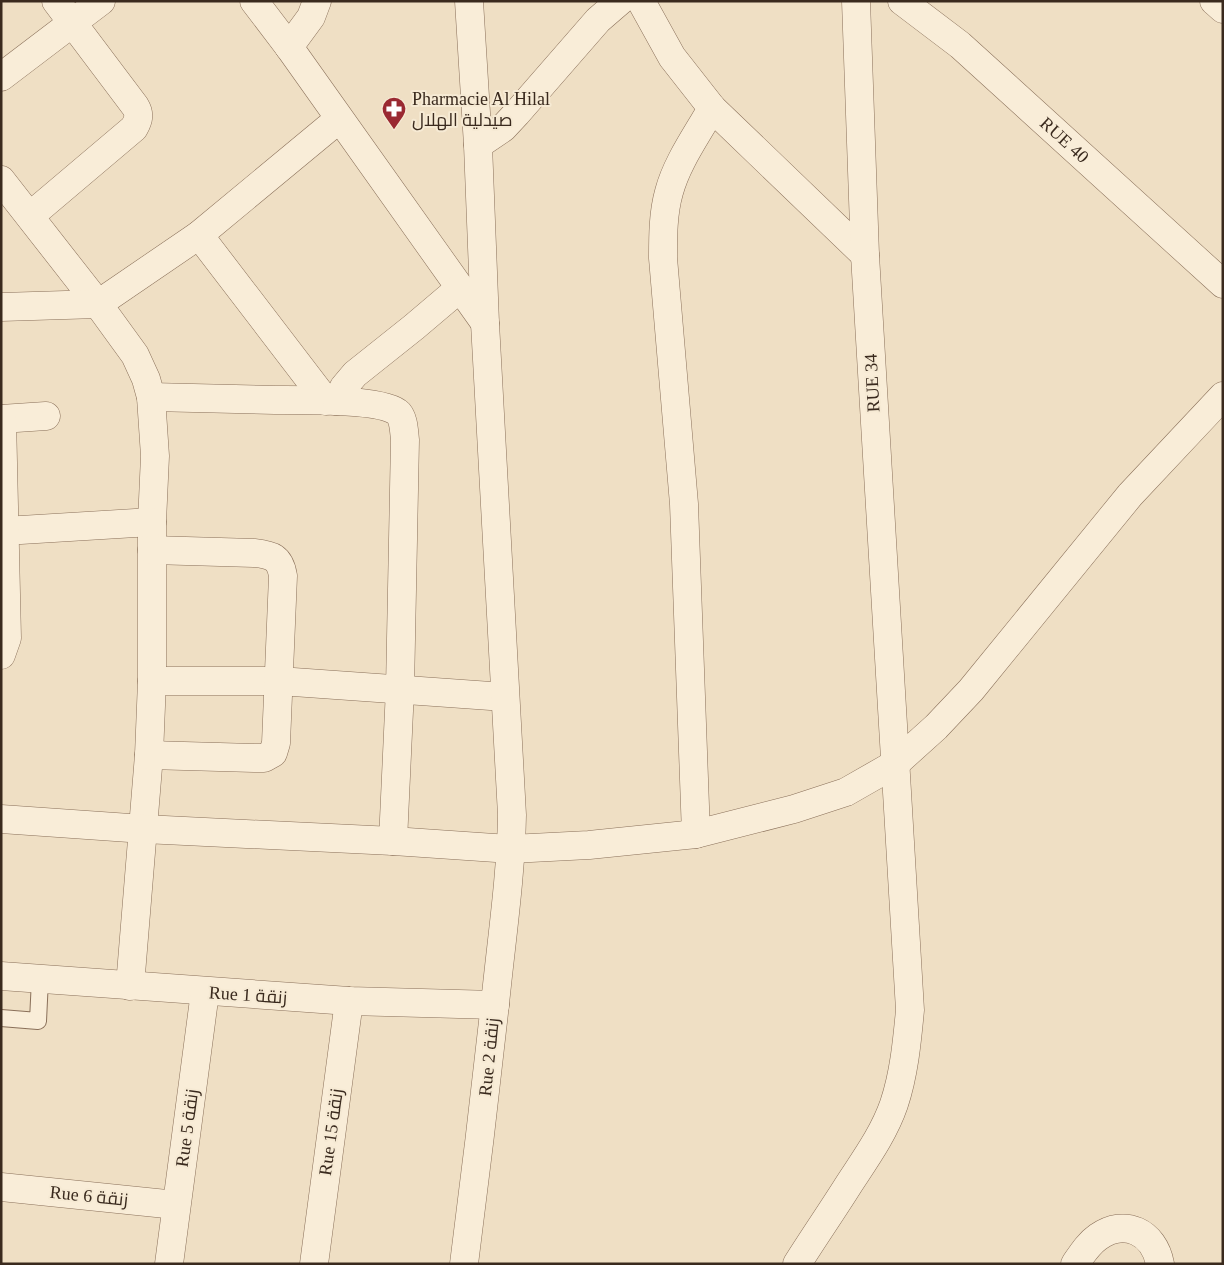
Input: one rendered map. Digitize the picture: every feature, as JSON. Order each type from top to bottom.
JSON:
[{"type":"street","points":[[30,216],[134,128],[138,122],[138,110],[56,1]]},
{"type":"street","points":[[1,78],[101,1]]},
{"type":"street","points":[[254,1],[485,323]]},
{"type":"street","points":[[288,48],[311,17],[317,1]]},
{"type":"street","name":"Rue 2 زنقة","points":[[464,1264],[495,1006],[511,849],[512,815],[469,1]]},
{"type":"street","points":[[478,145],[502,128],[517,114],[598,20],[620,1]]},
{"type":"street","points":[[641,1],[672,57],[712,108],[866,255]]},
{"type":"street","name":"RUE 34","points":[[797,1264],[872,1150],[886,1125],[901,1079],[910,1010],[866,255],[856,1]]},
{"type":"street","name":"RUE 40","points":[[902,1],[960,45],[1223,284]]},
{"type":"street","points":[[1214,1],[1223,9]]},
{"type":"street","points":[[696,834],[684,504],[663,258],[664,224],[668,193],[677,170],[712,108]]},
{"type":"street","points":[[1,307],[98,304],[199,235],[339,119]]},
{"type":"street","points":[[1,180],[135,354],[152,397],[155,456],[152,522],[152,680],[144,829],[130,986]]},
{"type":"street","points":[[199,235],[332,401]]},
{"type":"street","points":[[332,401],[354,374],[460,288]]},
{"type":"street","points":[[1,819],[144,829],[393,841],[511,849],[589,845],[696,834],[784,812],[846,792],[895,764],[936,727],[971,690],[1130,495],[1223,396]]},
{"type":"street","points":[[152,397],[332,401],[388,407],[398,413],[402,422],[405,440],[400,689],[393,841]]},
{"type":"street","points":[[1,655],[7,638],[1,419],[46,416]]},
{"type":"street","points":[[3,540],[152,522]]},
{"type":"street","points":[[149,755],[254,758],[269,756],[273,753],[275,748],[283,576],[281,566],[276,559],[268,554],[152,550]]},
{"type":"street","points":[[152,680],[278,681],[505,697]]},
{"type":"street","name":"Rue 1 زنقة","points":[[1,976],[349,1001],[495,1006]]},
{"type":"street","name":"Rue 5 زنقة","points":[[169,1264],[205,992]]},
{"type":"street","name":"Rue 15 زنقة","points":[[314,1264],[349,1001]]},
{"type":"street","name":"Rue 6 زنقة","points":[[1,1187],[176,1205]]},
{"type":"street","points":[[1075,1264],[1086,1247],[1096,1238],[1107,1232],[1124,1228],[1139,1232],[1147,1238],[1155,1248],[1160,1264]]},
{"type":"lane","points":[[1,1018],[38,1021],[40,979]]},
{"type":"place","name":"Pharmacie Al Hilal صيدلية الهلال","points":[[394,130]]}]
